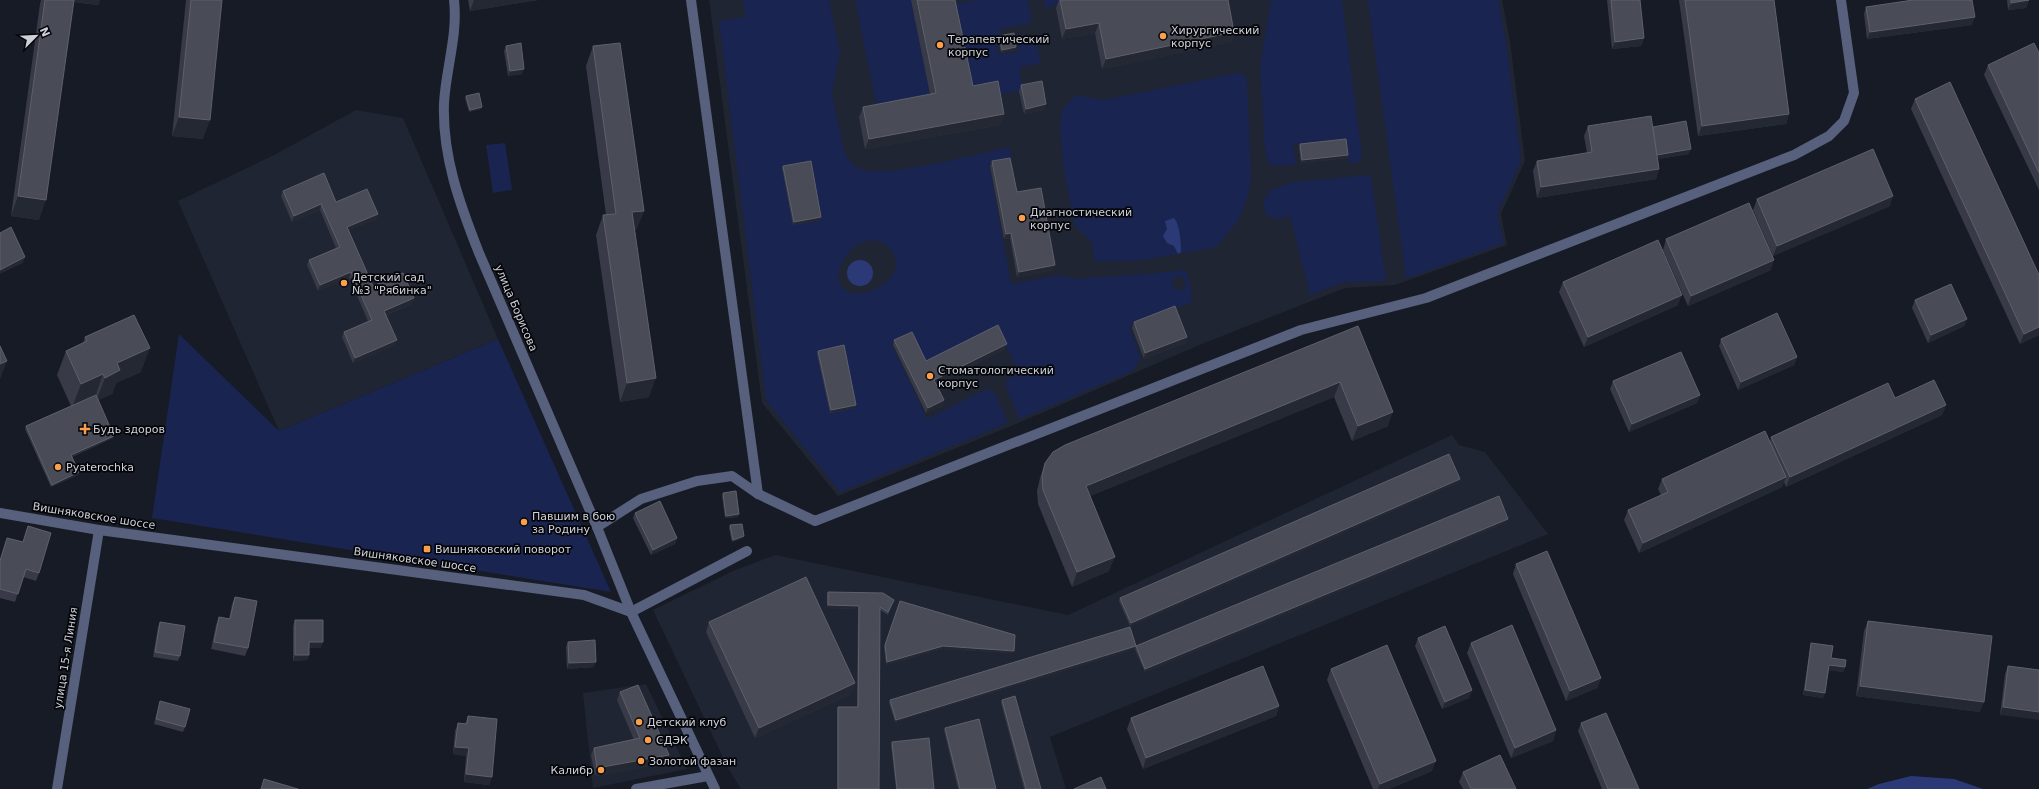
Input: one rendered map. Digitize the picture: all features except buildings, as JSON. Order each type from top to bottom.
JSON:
[{"type":"street","name":"улица Борисова","points":[[454,0],[456,16],[444,103],[447,156],[464,216],[478,253],[597,527],[631,612]]},
{"type":"street","points":[[691,0],[758,494]]},
{"type":"street","points":[[597,527],[642,499],[697,481],[732,476],[758,494],[815,521],[1301,330],[1426,298],[1794,155],[1829,136],[1844,121],[1854,93],[1841,0]]},
{"type":"street","name":"Вишняковское шоссе","points":[[0,513],[99,530],[584,595],[631,612]]},
{"type":"street","name":"улица 15-я Линия","points":[[57,789],[99,530]]},
{"type":"street","points":[[714,789],[631,612],[747,551]]},
{"type":"street","points":[[636,789],[708,776]]},
{"type":"shaded area","points":[[709,0],[1502,0],[1510,41],[1525,161],[1501,214],[1507,245],[1395,285],[1345,288],[1204,343],[1016,424],[838,496],[762,403]]},
{"type":"shaded area","points":[[743,0],[829,0],[840,53],[832,94],[845,154],[851,163],[860,169],[889,171],[910,168],[1009,147],[1012,160],[989,164],[1011,284],[1061,275],[1073,279],[1181,270],[1186,272],[1189,277],[1192,302],[1129,327],[1141,358],[1131,372],[1019,419],[1005,384],[1008,379],[1019,373],[997,328],[924,363],[910,334],[891,343],[927,419],[982,391],[990,389],[996,395],[1008,423],[840,492],[766,400],[719,21],[745,17]],"holes":[[[876,240],[888,247],[895,258],[896,267],[890,279],[878,288],[863,293],[850,293],[843,289],[839,283],[838,276],[847,254],[858,244]],[[1177,276],[1184,278],[1186,285],[1183,289],[1176,290],[1173,287],[1173,278]]]},
{"type":"shaded area","points":[[855,0],[911,0],[932,103],[878,113]]},
{"type":"shaded area","points":[[975,0],[1028,0],[1032,20],[1028,24],[1000,29],[1001,35],[995,38],[999,55],[1019,51],[1017,40],[1035,36],[1041,63],[1021,67],[1020,73],[1023,90],[998,95],[972,91],[955,4]]},
{"type":"shaded area","points":[[1044,0],[1074,0],[1074,1],[1044,8]]},
{"type":"shaded area","points":[[1271,0],[1342,0],[1362,156],[1359,162],[1348,163],[1346,139],[1293,144],[1296,165],[1277,166],[1268,163],[1265,152],[1260,65]]},
{"type":"shaded area","points":[[1368,0],[1498,0],[1506,42],[1521,161],[1497,214],[1504,243],[1406,279]]},
{"type":"shaded area","points":[[1236,73],[1245,75],[1247,83],[1251,175],[1249,193],[1239,219],[1216,247],[1145,260],[1096,262],[1092,242],[1075,226],[1064,173],[1060,126],[1062,110],[1075,95],[1104,100]],"holes":[[[1167,229],[1178,229],[1181,252],[1176,251],[1175,246],[1171,245],[1163,236]]]},
{"type":"shaded area","name":"Детский сад №3 \"Рябинка\"","points":[[356,110],[403,118],[498,339],[279,431],[178,201],[274,155]]},
{"type":"shaded area","points":[[505,143],[512,190],[493,193],[486,145]]},
{"type":"shaded area","points":[[1367,175],[1371,177],[1386,281],[1344,282],[1310,295],[1290,216],[1280,219],[1267,217],[1263,202],[1269,191],[1292,182]]},
{"type":"shaded area","points":[[1174,218],[1179,229],[1181,252],[1178,254],[1174,246],[1167,243],[1163,236],[1167,229],[1165,221]]},
{"type":"shaded area","points":[[860,260],[869,264],[873,273],[869,282],[860,286],[851,282],[847,273],[851,264]]},
{"type":"shaded area","points":[[179,334],[279,431],[498,339],[611,592],[152,518]]},
{"type":"shaded area","points":[[1452,435],[1459,445],[1485,452],[1548,534],[1050,737],[1066,789],[741,789],[728,768],[653,610],[733,571],[775,555],[1068,615]]},
{"type":"shaded area","points":[[646,684],[687,769],[593,788],[583,693]]},
{"type":"shaded area","points":[[1911,776],[1954,779],[1983,789],[1867,789],[1879,784]]},
{"type":"place","name":"Хирургический корпус","points":[[1163,36]]},
{"type":"place","name":"Терапевтический корпус","points":[[940,45]]},
{"type":"place","name":"Диагностический корпус","points":[[1022,218]]},
{"type":"place","name":"Детский сад №3 \"Рябинка\"","points":[[344,283]]},
{"type":"place","name":"Стоматологический корпус","points":[[930,376]]},
{"type":"place","name":"Будь здоров","points":[[85,429]]},
{"type":"place","name":"Pyaterochka","points":[[58,467]]},
{"type":"place","name":"Павшим в бою за Родину","points":[[524,522]]},
{"type":"place","name":"Вишняковский поворот","points":[[427,549]]},
{"type":"place","name":"Детский клуб","points":[[639,722]]},
{"type":"place","name":"СДЭК","points":[[648,740]]},
{"type":"place","name":"Золотой фазан","points":[[641,761]]},
{"type":"place","name":"Калибр","points":[[601,770]]}]
